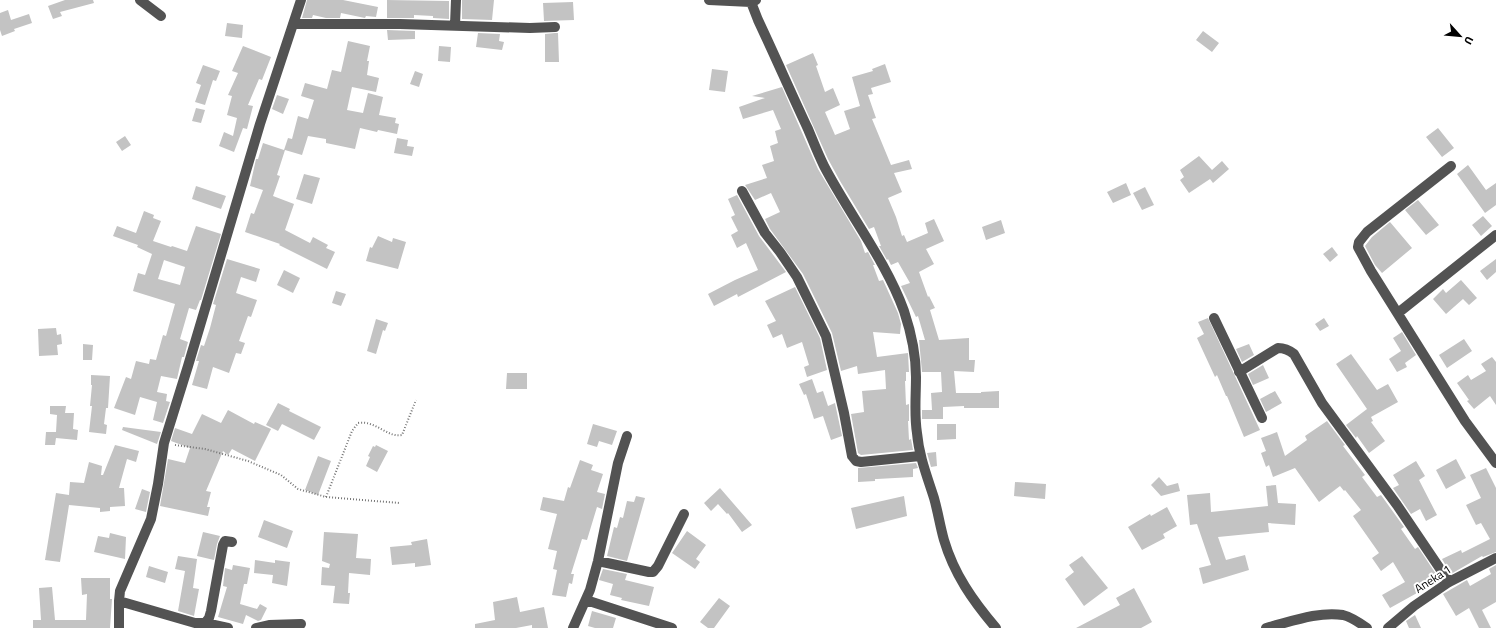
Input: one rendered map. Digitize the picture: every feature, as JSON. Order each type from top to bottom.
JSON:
[{"type":"street","points":[[140,0],[161,16]]},
{"type":"street","points":[[119,628],[120,591],[154,510],[164,443],[260,124],[301,0]]},
{"type":"street","points":[[455,26],[456,0]]},
{"type":"street","points":[[708,0],[752,1],[823,164],[848,209],[873,249],[896,292],[904,312],[913,348],[916,377],[916,433],[920,456],[940,519],[944,538],[958,574],[978,607],[996,628]]},
{"type":"street","points":[[293,24],[530,28],[555,27]]},
{"type":"street","points":[[1451,166],[1367,232],[1359,242],[1359,251],[1465,421],[1496,463]]},
{"type":"street","points":[[742,191],[765,234],[780,252],[797,277],[826,336],[844,413],[852,456],[861,462],[920,456]]},
{"type":"street","points":[[1398,313],[1496,234]]},
{"type":"street","points":[[1214,318],[1262,418]]},
{"type":"street","points":[[1239,372],[1278,348],[1284,348],[1291,351],[1322,403],[1397,505],[1449,582]]},
{"type":"street","points":[[573,628],[590,590],[598,561],[618,463],[627,436]]},
{"type":"street","points":[[598,561],[653,572],[658,566],[684,514]]},
{"type":"street","points":[[205,622],[209,618],[211,611],[223,545],[225,541],[232,542]]},
{"type":"street","name":"Aneka 1","points":[[1388,628],[1414,606],[1449,582],[1496,558]]},
{"type":"street","points":[[586,600],[672,628]]},
{"type":"street","points":[[119,601],[195,623],[205,622],[228,628]]},
{"type":"street","points":[[1266,628],[1311,617],[1328,615],[1343,615],[1359,622],[1367,628]]},
{"type":"street","points":[[256,628],[269,625],[301,624]]},
{"type":"path","points":[[326,497],[352,431],[358,422],[371,423],[397,436],[402,435],[416,400]]},
{"type":"path","points":[[164,443],[205,449],[248,461],[281,475],[298,489],[326,497],[400,503]]},
{"type":"building","points":[[65,0],[93,0],[94,3],[60,12],[62,16],[53,19],[48,6]]},
{"type":"building","points":[[307,0],[343,0],[378,7],[376,17],[366,16],[365,18],[341,13],[340,18],[326,18],[313,15],[312,18],[302,18]]},
{"type":"building","points":[[387,0],[449,1],[449,19],[414,15],[414,18],[387,18]]},
{"type":"building","points":[[462,0],[494,0],[492,20],[462,19]]},
{"type":"building","points":[[573,2],[574,20],[544,21],[543,3]]},
{"type":"building","points":[[8,10],[11,20],[29,14],[32,23],[14,29],[15,31],[2,36],[0,30],[0,13]]},
{"type":"building","points":[[227,23],[243,25],[242,38],[225,36]]},
{"type":"building","points":[[387,30],[415,31],[415,39],[388,40]]},
{"type":"building","points":[[1203,31],[1219,43],[1212,52],[1196,40]]},
{"type":"building","points":[[478,33],[500,34],[499,41],[504,42],[502,50],[476,47]]},
{"type":"building","points":[[558,33],[559,62],[545,62],[545,34]]},
{"type":"building","points":[[348,41],[370,46],[367,61],[369,61],[367,75],[379,78],[376,92],[352,87],[347,110],[363,113],[368,93],[383,97],[379,115],[396,118],[395,123],[399,124],[397,134],[378,130],[377,132],[360,128],[355,149],[326,143],[326,139],[308,136],[302,155],[285,150],[277,175],[280,176],[273,196],[294,204],[285,230],[310,243],[313,237],[328,245],[326,248],[335,252],[327,269],[279,245],[280,244],[245,232],[251,213],[254,214],[263,190],[250,186],[256,159],[258,159],[263,143],[284,150],[288,138],[292,139],[298,116],[308,119],[314,100],[301,96],[305,83],[327,89],[332,70],[341,72]]},
{"type":"building","points":[[243,46],[271,57],[262,80],[259,79],[248,105],[253,106],[247,129],[243,128],[234,152],[219,146],[224,132],[233,136],[237,118],[227,115],[232,96],[228,95],[238,73],[232,71]]},
{"type":"building","points":[[439,46],[451,47],[450,62],[438,61]]},
{"type":"building","points":[[813,53],[818,65],[816,66],[825,92],[833,88],[840,105],[825,112],[835,135],[850,129],[844,111],[860,106],[852,77],[873,71],[872,69],[885,64],[891,82],[871,88],[873,94],[868,95],[876,118],[872,119],[891,165],[909,160],[912,169],[894,173],[902,192],[888,198],[902,236],[904,235],[907,242],[928,233],[925,223],[934,219],[944,241],[926,249],[934,264],[919,272],[928,297],[929,296],[935,308],[930,310],[939,340],[969,338],[969,360],[975,360],[974,372],[954,371],[956,393],[999,391],[999,408],[964,408],[964,406],[943,407],[943,419],[922,419],[922,410],[932,410],[931,393],[942,392],[941,372],[922,372],[919,340],[925,340],[918,316],[916,317],[901,286],[910,283],[898,262],[891,265],[888,259],[887,260],[879,246],[881,246],[874,227],[869,229],[840,181],[828,159],[786,65]]},
{"type":"building","points":[[203,65],[220,71],[216,81],[213,80],[205,105],[195,102],[201,85],[196,83]]},
{"type":"building","points":[[712,69],[728,71],[725,92],[709,90]]},
{"type":"building","points":[[415,71],[423,74],[419,87],[410,84]]},
{"type":"building","points":[[782,87],[818,169],[861,241],[865,253],[868,252],[875,265],[873,265],[879,281],[883,280],[898,313],[901,324],[900,334],[873,332],[877,357],[908,353],[909,372],[906,372],[905,381],[906,405],[909,404],[909,440],[911,439],[913,450],[861,455],[858,453],[851,414],[864,412],[862,391],[886,389],[885,370],[858,374],[857,366],[841,371],[832,333],[803,274],[770,229],[765,219],[780,212],[771,193],[755,200],[745,185],[767,178],[762,165],[774,161],[770,146],[778,143],[775,131],[781,129],[773,110],[743,119],[739,107],[765,98],[752,96]]},
{"type":"building","points":[[277,95],[289,99],[283,114],[272,109]]},
{"type":"building","points":[[196,108],[205,110],[201,123],[192,121]]},
{"type":"building","points":[[1438,128],[1454,148],[1442,157],[1426,137]]},
{"type":"building","points":[[125,136],[131,145],[122,151],[116,142]]},
{"type":"building","points":[[397,138],[408,140],[407,146],[414,147],[412,156],[394,153]]},
{"type":"building","points":[[1199,156],[1212,170],[1222,161],[1229,169],[1213,183],[1210,179],[1189,193],[1180,180],[1184,177],[1180,170]]},
{"type":"building","points":[[1468,165],[1486,190],[1496,183],[1496,205],[1485,213],[1457,174]]},
{"type":"building","points":[[304,174],[320,178],[312,204],[296,199]]},
{"type":"building","points":[[1126,183],[1131,195],[1113,203],[1107,192]]},
{"type":"building","points":[[196,186],[226,196],[221,209],[192,199]]},
{"type":"building","points":[[1145,187],[1154,205],[1142,210],[1133,193]]},
{"type":"building","points":[[737,195],[759,236],[786,272],[738,297],[737,294],[714,306],[708,294],[758,270],[746,243],[737,248],[731,235],[738,231],[731,217],[735,215],[728,199]]},
{"type":"building","points":[[1418,200],[1439,225],[1426,235],[1405,210]]},
{"type":"building","points":[[144,211],[154,215],[153,218],[161,221],[153,241],[171,247],[172,246],[187,251],[196,226],[221,234],[201,300],[196,310],[189,308],[180,339],[188,342],[184,357],[182,357],[177,379],[161,376],[157,392],[167,394],[166,401],[170,402],[163,423],[153,420],[157,402],[140,397],[135,415],[114,408],[126,377],[131,379],[136,361],[149,364],[150,359],[156,360],[163,335],[166,336],[175,304],[133,291],[138,273],[145,275],[152,254],[137,247],[138,245],[113,236],[117,226],[136,233]],"holes":[[[164,260],[185,267],[180,285],[158,279]]]},
{"type":"building","points":[[1483,216],[1492,226],[1481,236],[1472,225]]},
{"type":"building","points":[[1001,220],[1005,233],[986,240],[982,227]]},
{"type":"building","points":[[1390,222],[1412,248],[1382,273],[1375,265],[1365,246],[1372,237]]},
{"type":"building","points":[[378,236],[392,242],[393,238],[406,242],[398,269],[366,261],[370,247],[372,248]]},
{"type":"building","points":[[1332,247],[1338,255],[1330,262],[1323,254]]},
{"type":"building","points":[[227,259],[260,269],[256,282],[241,277],[236,293],[257,300],[251,317],[248,316],[239,341],[245,343],[241,354],[236,353],[229,373],[213,367],[207,389],[192,385],[199,361],[196,361],[201,345],[204,346],[210,328],[216,305],[213,304]]},
{"type":"building","points":[[1496,259],[1496,272],[1487,280],[1480,271]]},
{"type":"building","points":[[284,270],[300,278],[293,293],[277,285]]},
{"type":"building","points":[[1461,280],[1477,298],[1469,305],[1463,299],[1446,314],[1433,299],[1443,289],[1446,293]]},
{"type":"building","points":[[795,287],[820,338],[827,370],[807,377],[804,367],[809,365],[802,342],[787,348],[782,334],[773,338],[767,325],[776,321],[765,301]]},
{"type":"building","points":[[336,291],[346,294],[341,306],[332,303]]},
{"type":"building","points":[[1208,318],[1260,430],[1244,437],[1227,396],[1217,375],[1215,377],[1197,338],[1204,334],[1198,322]]},
{"type":"building","points":[[1324,318],[1329,326],[1320,331],[1315,324]]},
{"type":"building","points":[[376,319],[388,323],[385,331],[383,330],[376,354],[367,351]]},
{"type":"building","points":[[56,328],[57,335],[61,334],[62,344],[57,345],[58,355],[39,356],[38,329]]},
{"type":"building","points":[[1402,332],[1416,355],[1405,363],[1407,367],[1397,372],[1389,359],[1401,351],[1393,338]]},
{"type":"building","points":[[1464,339],[1472,351],[1447,368],[1439,355]]},
{"type":"building","points":[[83,344],[93,345],[92,360],[83,360]]},
{"type":"building","points":[[1249,344],[1254,355],[1242,362],[1236,349]]},
{"type":"building","points":[[1351,354],[1377,390],[1388,384],[1398,402],[1371,417],[1373,421],[1371,422],[1385,441],[1369,453],[1357,436],[1356,438],[1346,425],[1367,409],[1336,364]]},
{"type":"building","points":[[1492,357],[1496,362],[1496,405],[1490,396],[1474,409],[1467,401],[1469,400],[1457,383],[1468,375],[1471,380],[1486,371],[1481,364]]},
{"type":"building","points":[[1263,365],[1269,378],[1253,385],[1248,374]]},
{"type":"building","points":[[507,373],[527,373],[527,389],[506,389]]},
{"type":"building","points":[[91,375],[110,376],[108,408],[106,408],[104,424],[107,425],[106,434],[89,432],[92,406],[90,406],[92,385]]},
{"type":"building","points":[[812,379],[817,393],[823,391],[828,406],[835,403],[842,436],[831,440],[823,416],[814,419],[806,394],[804,395],[799,384]]},
{"type":"building","points":[[1275,391],[1282,403],[1266,412],[1260,399]]},
{"type":"building","points":[[278,403],[290,409],[289,411],[321,427],[314,440],[282,424],[278,431],[266,425]]},
{"type":"building","points":[[50,406],[66,406],[65,413],[74,413],[73,429],[78,430],[77,440],[56,438],[55,445],[45,445],[46,432],[56,432],[57,415],[50,414]]},
{"type":"building","points":[[228,410],[254,424],[255,422],[271,429],[255,461],[232,449],[228,455],[223,451],[206,491],[211,492],[207,507],[210,507],[208,516],[160,506],[168,459],[185,463],[190,448],[171,441],[175,428],[192,434],[202,414],[221,423]]},
{"type":"building","points":[[1327,421],[1345,445],[1343,446],[1365,475],[1362,477],[1377,497],[1381,495],[1404,527],[1401,529],[1415,549],[1418,547],[1440,580],[1427,589],[1426,588],[1390,608],[1382,595],[1405,582],[1393,562],[1381,571],[1372,558],[1379,553],[1353,516],[1361,510],[1345,490],[1344,491],[1340,486],[1319,502],[1295,468],[1273,477],[1269,465],[1266,467],[1261,453],[1266,451],[1261,438],[1277,432],[1285,456],[1307,440],[1305,436]]},
{"type":"building","points":[[593,424],[617,431],[612,445],[599,441],[597,447],[587,444]]},
{"type":"building","points":[[937,424],[956,424],[956,439],[937,440]]},
{"type":"building","points":[[123,427],[161,432],[157,444],[122,430]]},
{"type":"building","points":[[115,445],[139,451],[136,462],[127,459],[119,488],[124,488],[125,506],[110,507],[110,511],[100,512],[100,508],[69,505],[60,562],[45,560],[56,493],[69,495],[70,482],[84,483],[89,462],[102,466],[101,475],[103,475]]},
{"type":"building","points":[[376,445],[388,451],[377,472],[366,466],[370,457],[368,456],[373,446],[375,447]]},
{"type":"building","points":[[936,452],[937,466],[931,467],[927,453]]},
{"type":"building","points":[[318,456],[331,461],[318,495],[305,490]]},
{"type":"building","points":[[1456,459],[1466,478],[1446,489],[1436,470]]},
{"type":"building","points":[[580,460],[593,465],[591,470],[603,474],[597,492],[605,494],[602,509],[597,507],[587,540],[582,539],[571,574],[574,574],[572,584],[569,583],[566,597],[552,595],[557,570],[553,569],[557,551],[548,549],[557,514],[540,510],[543,497],[564,501],[568,487],[570,488]]},
{"type":"building","points":[[1416,461],[1425,476],[1419,480],[1437,515],[1426,521],[1420,509],[1411,514],[1393,488],[1399,485],[1393,475]]},
{"type":"building","points":[[916,463],[918,468],[913,469],[913,477],[875,479],[875,481],[858,482],[858,468]]},
{"type":"building","points":[[1486,468],[1496,488],[1496,552],[1483,557],[1482,556],[1451,574],[1442,559],[1461,550],[1462,553],[1490,539],[1481,523],[1476,525],[1466,505],[1481,498],[1470,475]]},
{"type":"building","points":[[1159,477],[1167,486],[1178,483],[1180,491],[1161,496],[1151,485]]},
{"type":"building","points":[[1015,482],[1046,484],[1045,499],[1014,496]]},
{"type":"building","points":[[1276,485],[1278,503],[1296,504],[1295,525],[1268,523],[1269,532],[1218,537],[1226,560],[1245,555],[1249,570],[1203,584],[1199,568],[1211,565],[1197,524],[1190,525],[1187,495],[1210,493],[1211,512],[1268,506],[1266,486]]},
{"type":"building","points":[[720,488],[752,525],[742,532],[728,513],[727,514],[718,504],[711,511],[704,503]]},
{"type":"building","points":[[142,489],[150,492],[146,512],[135,509]]},
{"type":"building","points":[[636,496],[645,498],[627,561],[607,556],[614,527],[617,528],[620,517],[623,518],[627,501],[634,502]]},
{"type":"building","points":[[904,496],[907,516],[856,529],[851,508]]},
{"type":"building","points":[[1167,507],[1177,526],[1163,534],[1165,538],[1142,550],[1128,527],[1150,514],[1151,516]]},
{"type":"building","points":[[264,520],[293,531],[287,548],[258,537]]},
{"type":"building","points":[[687,531],[706,545],[696,559],[700,562],[695,569],[672,553]]},
{"type":"building","points":[[203,532],[220,536],[214,560],[197,556]]},
{"type":"building","points":[[324,532],[358,534],[356,558],[371,559],[370,575],[349,573],[349,604],[333,603],[335,586],[321,585],[322,567],[329,568],[330,564],[322,561]]},
{"type":"building","points":[[110,533],[126,537],[125,559],[94,552],[98,536],[109,538]]},
{"type":"building","points":[[427,539],[431,565],[415,567],[415,563],[392,565],[390,547],[412,545],[411,542]]},
{"type":"building","points":[[178,556],[197,559],[193,588],[199,589],[194,616],[178,611],[185,571],[175,569]]},
{"type":"building","points":[[1082,556],[1108,588],[1084,606],[1065,579],[1074,572],[1069,565]]},
{"type":"building","points":[[255,560],[275,563],[275,560],[290,562],[287,586],[272,583],[273,575],[254,573]]},
{"type":"building","points":[[233,565],[250,568],[247,584],[244,584],[240,604],[257,609],[260,604],[267,608],[261,620],[258,621],[246,615],[243,624],[218,617],[227,587],[223,586],[225,568],[232,570]]},
{"type":"building","points":[[1496,565],[1496,602],[1482,610],[1491,628],[1479,628],[1469,608],[1456,616],[1443,594],[1467,580],[1470,586],[1491,574],[1489,569]]},
{"type":"building","points":[[149,566],[168,572],[165,583],[146,577]]},
{"type":"building","points":[[603,569],[627,574],[625,580],[654,587],[649,606],[621,600],[622,598],[610,595],[613,584],[599,580]]},
{"type":"building","points":[[81,578],[110,578],[110,599],[112,599],[110,628],[33,628],[33,620],[41,620],[39,588],[52,587],[55,620],[86,620],[87,594],[82,595]]},
{"type":"building","points":[[1134,588],[1152,622],[1141,628],[1076,628],[1120,605],[1116,598]]},
{"type":"building","points":[[517,597],[520,612],[544,607],[548,628],[532,628],[532,625],[516,628],[475,628],[475,624],[495,620],[493,602]]},
{"type":"building","points":[[719,598],[730,606],[714,628],[708,628],[700,622]]},
{"type":"building","points":[[592,611],[616,618],[613,628],[595,628],[588,626]]},
{"type":"building","points":[[1415,615],[1421,628],[1409,628],[1406,621]]}]
